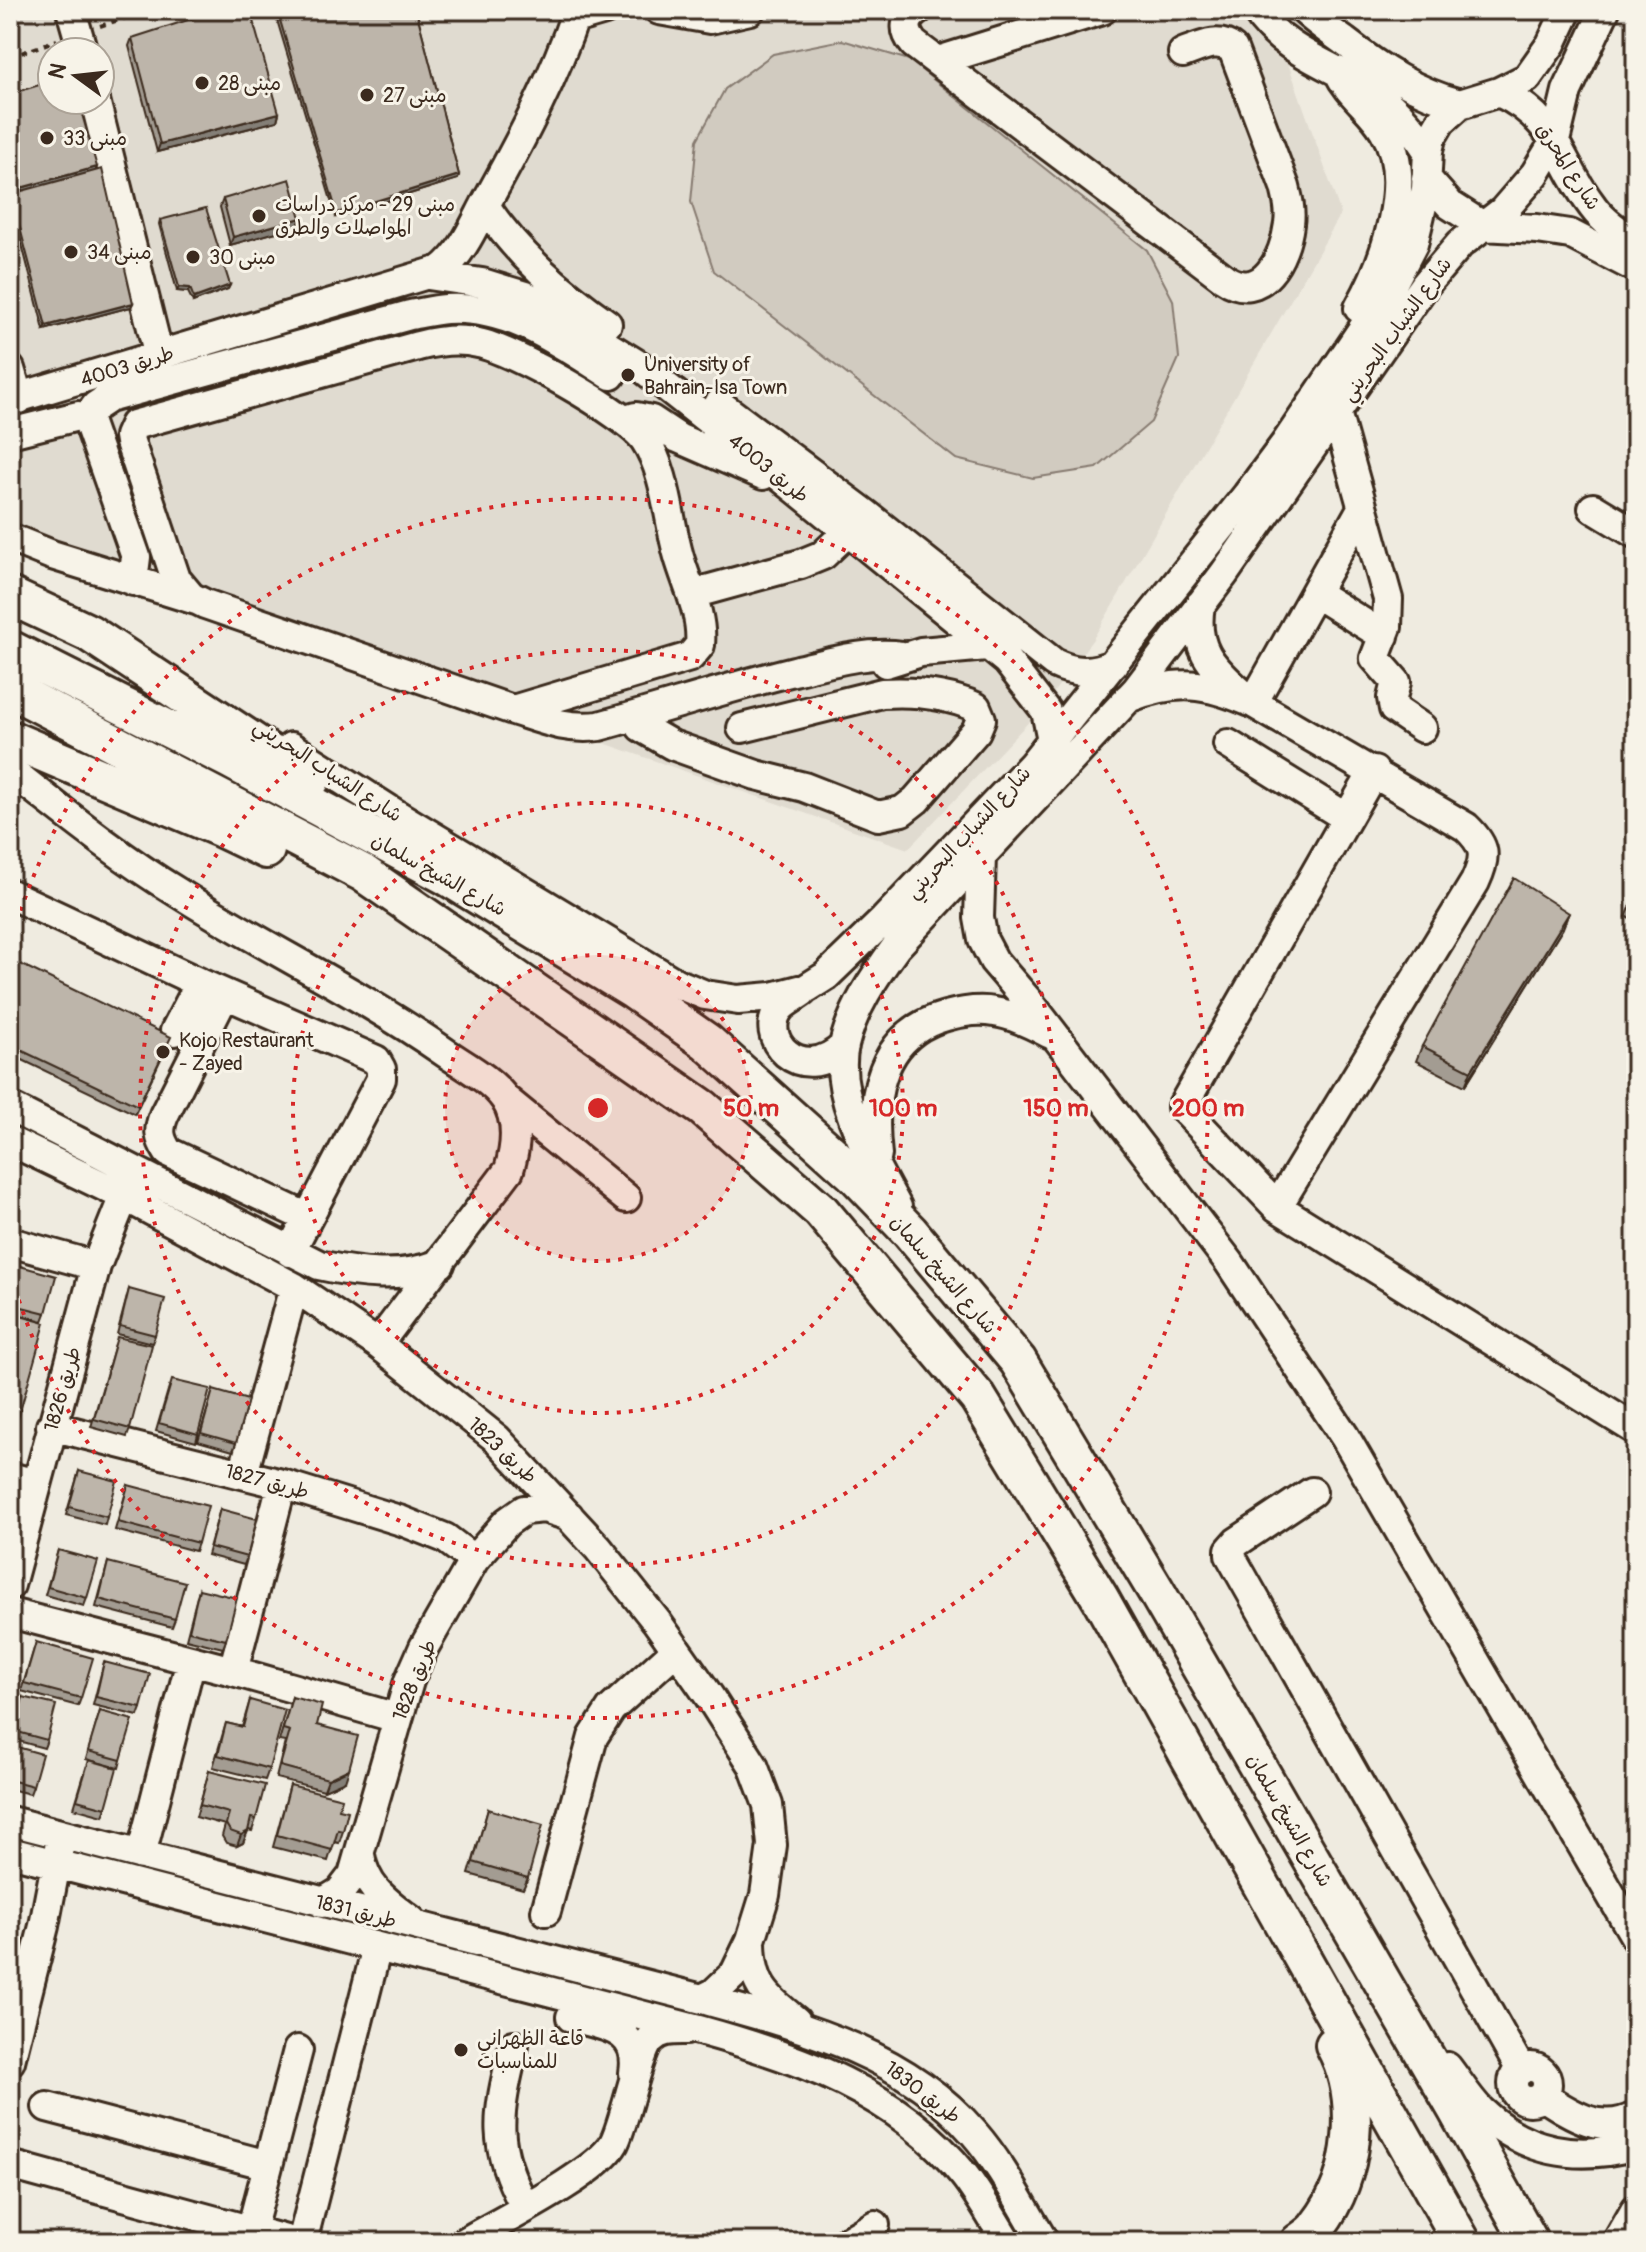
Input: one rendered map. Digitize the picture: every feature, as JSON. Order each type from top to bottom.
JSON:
[{"type":"main road","points":[[10,596],[89,633],[378,824],[446,876]]},
{"type":"main road","name":"شارع الشيخ سلمان","points":[[10,649],[228,759],[446,876],[621,983],[707,1042],[855,1175],[910,1232],[1018,1361],[1155,1589],[1530,2242]]},
{"type":"main road","name":"شارع الشيخ سلمان","points":[[10,689],[363,873],[703,1108],[821,1211],[978,1398],[1100,1598],[1462,2242]]},
{"type":"main road","points":[[10,739],[222,829],[357,896],[522,985]]},
{"type":"main road","points":[[1153,1692],[1161,1728],[1341,2057],[1353,2119],[1348,2157],[1336,2195],[1318,2227],[1299,2242]]},
{"type":"street","points":[[71,10],[78,36]]},
{"type":"street","points":[[558,288],[440,269],[485,206],[539,104],[576,15],[605,10]]},
{"type":"street","points":[[659,10],[710,19],[750,10]]},
{"type":"street","points":[[918,10],[907,21],[908,37],[1224,278],[1243,288],[1254,286],[1263,280],[1274,264],[1286,238],[1289,204],[1285,187],[1233,49],[1216,42],[1183,53]]},
{"type":"street","points":[[938,61],[1038,19],[1102,10]]},
{"type":"street","points":[[1304,10],[1372,63],[1405,84],[1460,104],[1499,92],[1527,78],[1551,44],[1567,10]]},
{"type":"street","name":"شارع الشباب البحريني","points":[[910,1232],[858,1131],[848,1101],[843,1066],[844,1046],[854,1016],[879,970],[896,947],[1128,698],[1200,605],[1425,285],[1460,244],[1520,193],[1555,141],[1567,91],[1605,10]]},
{"type":"street","name":"شارع المحرق","points":[[1270,18],[1330,67],[1385,101],[1411,125],[1427,164],[1450,205],[1483,226],[1570,234],[1636,268]]},
{"type":"street","points":[[1285,444],[1373,278],[1392,219],[1398,186],[1398,166],[1384,128],[1330,67],[1340,38]]},
{"type":"street","name":"شارع المحرق","points":[[1499,92],[1520,102],[1536,115],[1555,141],[1568,169],[1594,209],[1636,243]]},
{"type":"street","name":"شارع الشباب البحريني","points":[[89,633],[178,675],[399,816],[676,983],[705,995],[738,1000],[772,997],[807,988],[826,976],[901,903],[1032,765],[1285,444],[1405,262],[1421,217],[1431,138],[1441,121],[1460,104]]},
{"type":"street","points":[[99,116],[159,356]]},
{"type":"street","name":"طريق 4003","points":[[485,206],[517,249],[558,288],[857,523],[1026,639],[1054,663],[1065,668],[1089,671],[1113,664]]},
{"type":"street","name":"طريق 4003","points":[[14,400],[440,269],[528,297],[654,366],[797,490],[857,523],[997,654],[1046,711],[1052,740]]},
{"type":"street","points":[[87,418],[96,406],[108,398],[410,315],[447,309],[485,312],[520,322],[611,375]]},
{"type":"street","points":[[196,600],[184,591],[176,579],[130,442],[130,430],[139,421],[447,340],[492,346],[626,420],[646,442],[656,464],[679,557],[692,594],[701,640],[698,650],[690,657],[513,710]]},
{"type":"street","points":[[571,388],[654,366]]},
{"type":"street","points":[[10,369],[14,400]]},
{"type":"street","points":[[1336,412],[1388,599],[1389,618],[1375,658],[1396,682],[1392,704],[1399,713],[1422,728]]},
{"type":"street","points":[[10,433],[78,416],[87,418]]},
{"type":"street","points":[[626,420],[636,417],[651,420],[678,438],[797,490]]},
{"type":"street","points":[[87,418],[136,557],[133,581]]},
{"type":"street","points":[[1593,508],[1636,534]]},
{"type":"street","points":[[1253,703],[1361,510]]},
{"type":"street","points":[[692,594],[823,555],[857,523]]},
{"type":"street","points":[[10,538],[513,710],[578,729],[635,723],[745,698],[903,656]]},
{"type":"street","points":[[1315,593],[1384,636]]},
{"type":"street","points":[[1200,605],[1199,631],[1207,657],[1214,669],[1253,703]]},
{"type":"street","points":[[635,723],[744,683],[839,660],[880,654],[997,654],[1026,639]]},
{"type":"street","points":[[1128,698],[1164,687],[1193,685],[1221,689],[1253,703],[1374,771],[1466,827],[1479,840],[1483,864],[1475,882],[1277,1207]]},
{"type":"street","points":[[635,723],[672,745],[719,763],[804,787],[869,814],[891,815],[916,800],[976,731],[981,719],[976,707],[962,701],[929,694],[897,692],[882,693],[742,728]]},
{"type":"street","points":[[719,763],[734,746],[742,728],[745,698]]},
{"type":"street","points":[[1228,744],[1347,818]]},
{"type":"street","points":[[10,770],[91,833],[174,891],[405,1025],[482,1078],[626,1198]]},
{"type":"street","points":[[1374,771],[1182,1107],[1277,1207],[1636,1430]]},
{"type":"street","points":[[981,856],[979,918],[983,940],[994,961],[1056,1036],[1229,1262],[1345,1437],[1636,1938]]},
{"type":"street","points":[[10,894],[376,1060],[381,1069],[381,1079],[290,1252]]},
{"type":"street","points":[[175,1031],[212,988]]},
{"type":"street","points":[[212,988],[159,1127],[160,1141],[168,1152],[308,1218]]},
{"type":"street","points":[[807,988],[780,1008],[773,1022],[780,1046],[799,1062],[816,1064],[832,1058],[844,1046]]},
{"type":"street","points":[[879,1174],[874,1104],[881,1077],[895,1048],[908,1035],[935,1020],[961,1012],[991,1011],[1017,1017],[1056,1036]]},
{"type":"street","points":[[378,1344],[509,1170],[515,1131],[504,1098]]},
{"type":"street","points":[[10,1107],[319,1265],[398,1275],[420,1272],[440,1264]]},
{"type":"street","name":"طريق 1823","points":[[10,1141],[124,1196],[294,1287],[378,1344],[497,1439],[598,1548],[676,1650],[753,1765],[768,1805],[772,1845],[765,1895],[751,1940],[735,1973],[714,1993],[702,1999]]},
{"type":"street","name":"طريق 1826","points":[[10,1585],[23,1480],[51,1426],[96,1266],[124,1196]]},
{"type":"street","points":[[10,1242],[96,1266]]},
{"type":"street","points":[[243,1474],[294,1287]]},
{"type":"street","name":"طريق 1827","points":[[51,1426],[282,1484],[402,1521],[445,1538],[474,1560]]},
{"type":"street","name":"طريق 1828","points":[[507,1522],[518,1494],[520,1464]]},
{"type":"street","points":[[233,1671],[282,1484]]},
{"type":"street","points":[[1312,1492],[1237,1542],[1230,1555],[1521,2070],[1534,2068],[1541,2071],[1547,2083],[1543,2096],[1567,2112],[1595,2124],[1609,2126],[1636,2116]]},
{"type":"street","name":"طريق 1828","points":[[322,1903],[347,1884],[360,1855],[409,1681],[424,1647],[474,1560],[507,1522],[524,1510],[544,1508],[569,1516]]},
{"type":"street","points":[[10,1613],[233,1671],[397,1718]]},
{"type":"street","points":[[546,1911],[593,1737],[611,1709],[676,1650]]},
{"type":"street","points":[[141,1855],[191,1660]]},
{"type":"street","name":"طريق 1831","points":[[10,1821],[702,1999]]},
{"type":"street","points":[[10,2059],[44,1926],[54,1864],[63,1835]]},
{"type":"street","name":"طريق 1831","points":[[10,1852],[699,2030]]},
{"type":"street","points":[[360,1855],[372,1888],[422,1928]]},
{"type":"street","points":[[10,1870],[40,1882],[49,1894]]},
{"type":"street","points":[[44,1926],[57,1900],[68,1889],[100,1876]]},
{"type":"street","name":"طريق 1823","points":[[751,1940],[751,1962],[759,1986],[803,2027]]},
{"type":"street","points":[[302,2242],[377,1947]]},
{"type":"street","points":[[468,1970],[501,1996],[617,2030],[628,2039],[635,2052],[631,2097]]},
{"type":"street","name":"طريق 1830","points":[[702,1999],[803,2027],[854,2046],[895,2067],[937,2099],[981,2142],[1044,2242]]},
{"type":"street","points":[[1394,2001],[1419,2022],[1479,2109],[1510,2135],[1541,2147],[1579,2154],[1611,2152],[1636,2145]]},
{"type":"street","points":[[465,2242],[580,2175],[607,2154],[620,2131],[644,2049],[652,2038],[670,2030],[699,2030]]},
{"type":"street","name":"طريق 1830","points":[[699,2030],[801,2061],[852,2085],[897,2113],[942,2150],[965,2176],[1007,2242]]},
{"type":"street","points":[[514,2045],[501,2103],[499,2137],[507,2171],[525,2207]]},
{"type":"street","points":[[251,2231],[298,2050]]},
{"type":"street","points":[[47,2107],[268,2165]]},
{"type":"street","points":[[10,2165],[293,2242]]},
{"type":"street","points":[[1617,2242],[1636,2209]]},
{"type":"street","points":[[846,2242],[875,2225]]},
{"type":"shaded area","name":"University of Bahrain-Isa Town","points":[[10,10],[1378,10],[1332,14],[1289,66],[1341,214],[1093,639],[1042,708],[908,849],[10,536]]},
{"type":"shaded area","points":[[842,40],[909,60],[1147,250],[1173,300],[1179,358],[1151,422],[1097,468],[1033,478],[956,459],[714,271],[691,202],[697,140],[725,89],[773,54]]},
{"type":"building","name":"مبنى 28","points":[[219,10],[250,10],[279,113],[160,144],[132,38]]},
{"type":"building","name":"مبنى 27","points":[[277,10],[416,10],[459,175],[337,213]]},
{"type":"building","name":"مبنى 33","points":[[36,86],[36,116],[83,116],[97,167],[13,190],[10,180],[10,94]]},
{"type":"building","name":"مبنى 34","points":[[102,169],[133,303],[46,326],[11,194]]},
{"type":"building","name":"مبنى 29 - مركز دراسات المواصلات والطرق","points":[[290,179],[301,218],[233,237],[223,199]]},
{"type":"building","name":"مبنى 30","points":[[206,208],[230,285],[194,298],[190,288],[179,287],[160,220]]},
{"type":"building","points":[[1514,878],[1569,913],[1471,1071],[1422,1046]]},
{"type":"building","points":[[10,959],[171,1037],[138,1106],[10,1045]]},
{"type":"building","points":[[20,1266],[56,1276],[46,1313],[10,1304]]},
{"type":"building","points":[[129,1289],[165,1299],[155,1335],[120,1326]]},
{"type":"building","points":[[10,1313],[45,1323],[19,1415],[10,1412]]},
{"type":"building","points":[[117,1337],[152,1345],[130,1429],[94,1419]]},
{"type":"building","points":[[172,1380],[210,1389],[198,1434],[159,1423]]},
{"type":"building","points":[[213,1390],[248,1400],[236,1443],[201,1433]]},
{"type":"building","points":[[10,1424],[16,1425],[10,1448]]},
{"type":"building","points":[[79,1471],[117,1481],[107,1517],[69,1507]]},
{"type":"building","points":[[128,1485],[208,1506],[198,1543],[118,1522]]},
{"type":"building","points":[[220,1509],[257,1519],[247,1557],[210,1547]]},
{"type":"building","points":[[58,1550],[98,1561],[87,1598],[48,1587]]},
{"type":"building","points":[[108,1562],[185,1582],[175,1619],[99,1599]]},
{"type":"building","points":[[199,1589],[237,1598],[226,1640],[189,1631]]},
{"type":"building","points":[[36,1642],[93,1658],[81,1698],[24,1683]]},
{"type":"building","points":[[104,1662],[150,1674],[141,1708],[96,1697]]},
{"type":"building","points":[[23,1697],[56,1705],[47,1740],[14,1731]]},
{"type":"building","points":[[292,1697],[322,1705],[317,1725],[358,1736],[349,1769],[328,1779],[280,1766],[290,1731],[283,1729]]},
{"type":"building","points":[[250,1700],[285,1710],[269,1769],[218,1755],[226,1723],[243,1727]]},
{"type":"building","points":[[100,1711],[133,1720],[121,1760],[88,1751]]},
{"type":"building","points":[[10,1745],[42,1754],[33,1786],[10,1780]]},
{"type":"building","points":[[89,1760],[117,1768],[106,1808],[77,1800]]},
{"type":"building","points":[[209,1771],[265,1785],[256,1819],[251,1818],[248,1831],[241,1835],[230,1831],[226,1824],[229,1813],[200,1805]]},
{"type":"building","points":[[290,1785],[342,1798],[339,1809],[348,1811],[343,1831],[338,1830],[332,1850],[277,1835]]},
{"type":"building","points":[[488,1809],[543,1825],[528,1878],[473,1862]]},
{"type":"place","name":"مبنى 28","points":[[202,83]]},
{"type":"place","name":"مبنى 27","points":[[367,95]]},
{"type":"place","name":"مبنى 33","points":[[47,138]]},
{"type":"place","name":"مبنى 29 - مركز دراسات المواصلات والطرق","points":[[259,216]]},
{"type":"place","name":"مبنى 34","points":[[71,252]]},
{"type":"place","name":"مبنى 30","points":[[193,257]]},
{"type":"place","name":"University of Bahrain-Isa Town","points":[[628,375]]},
{"type":"place","name":"Kojo Restaurant - Zayed","points":[[163,1052]]},
{"type":"place","name":"قاعة الظهراني للمناسبات","points":[[461,2050]]}]
